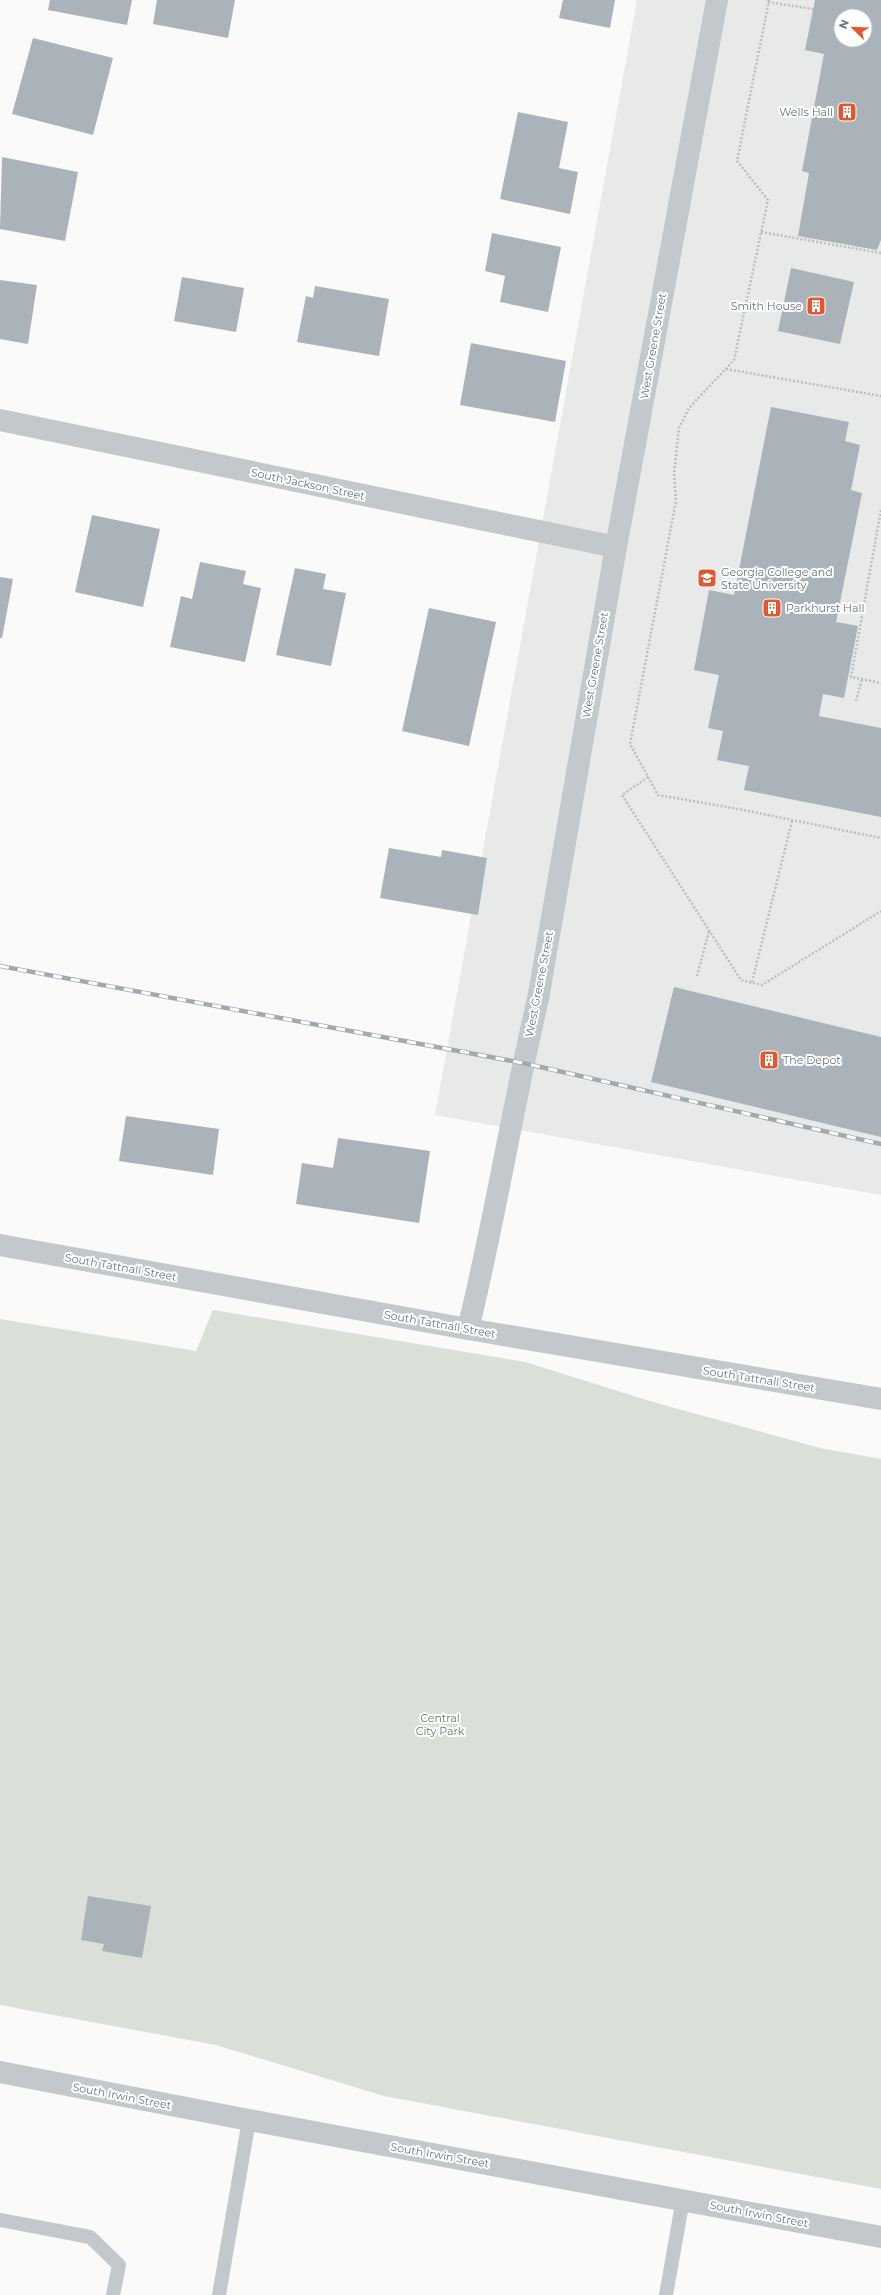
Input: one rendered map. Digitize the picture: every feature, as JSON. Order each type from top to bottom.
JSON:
[{"type":"street","name":"West Greene Street","points":[[468,1329],[481,1275],[521,1070],[538,999],[616,547],[717,0]]},
{"type":"street","name":"South Jackson Street","points":[[0,420],[616,547]]},
{"type":"street","name":"South Tattnall Street","points":[[0,1245],[468,1329],[881,1399]]},
{"type":"street","name":"South Irwin Street","points":[[0,2072],[249,2120],[683,2199],[881,2237]]},
{"type":"lane","points":[[219,2295],[249,2120]]},
{"type":"lane","points":[[666,2295],[683,2199]]},
{"type":"lane","points":[[0,2220],[90,2237],[118,2265],[113,2295]]},
{"type":"path","points":[[813,9],[768,1],[737,161],[768,200],[734,360],[689,408],[679,428],[674,474],[676,501],[630,744],[658,796],[738,809],[881,838]]},
{"type":"path","points":[[761,232],[881,253]]},
{"type":"path","points":[[726,369],[881,396]]},
{"type":"path","points":[[881,510],[852,677],[881,683]]},
{"type":"path","points":[[856,701],[862,680]]},
{"type":"path","points":[[648,777],[622,795],[741,980],[762,985],[881,911]]},
{"type":"path","points":[[752,982],[792,821]]},
{"type":"path","points":[[697,976],[709,930]]},
{"type":"shaded area","name":"Georgia College and State University","points":[[637,0],[881,0],[881,1195],[435,1115]]},
{"type":"green space","name":"Central City Park","points":[[213,1310],[525,1362],[653,1402],[820,1448],[881,1459],[881,2189],[384,2096],[216,2045],[0,2005],[0,1319],[196,1351]]},
{"type":"building","points":[[50,0],[132,0],[127,25],[48,10]]},
{"type":"building","points":[[157,0],[235,0],[228,38],[153,24]]},
{"type":"building","points":[[563,0],[615,0],[610,28],[559,18]]},
{"type":"building","name":"Wells Hall","points":[[815,0],[881,0],[881,240],[877,250],[798,236],[809,173],[802,171],[824,54],[805,50]]},
{"type":"building","points":[[33,38],[113,58],[93,135],[12,114]]},
{"type":"building","points":[[518,112],[568,122],[559,168],[578,172],[570,214],[500,199]]},
{"type":"building","points":[[2,157],[78,172],[65,241],[0,229]]},
{"type":"building","points":[[492,233],[561,247],[548,312],[500,302],[505,276],[485,271]]},
{"type":"building","name":"Smith House","points":[[791,268],[854,282],[840,344],[778,331]]},
{"type":"building","points":[[182,277],[244,288],[236,332],[174,321]]},
{"type":"building","points":[[0,280],[37,285],[28,344],[0,339]]},
{"type":"building","points":[[315,286],[389,299],[379,356],[297,342],[306,296],[313,298]]},
{"type":"building","points":[[471,343],[566,361],[555,422],[460,405]]},
{"type":"building","name":"Parkhurst Hall","points":[[771,407],[849,422],[845,441],[860,445],[851,490],[862,493],[836,622],[858,626],[844,698],[823,694],[819,716],[881,728],[881,817],[744,790],[749,766],[717,760],[723,731],[708,728],[719,675],[694,670],[709,590],[734,595]]},
{"type":"building","points":[[92,515],[160,529],[143,607],[75,592]]},
{"type":"building","points":[[200,562],[246,571],[243,584],[261,588],[245,662],[170,647],[181,596],[192,599]]},
{"type":"building","points":[[295,568],[326,574],[323,589],[346,593],[331,666],[276,655]]},
{"type":"building","points":[[0,577],[13,579],[2,638],[0,638]]},
{"type":"building","points":[[429,608],[496,622],[469,746],[402,731]]},
{"type":"building","points":[[389,848],[441,857],[442,850],[487,858],[478,915],[380,898]]},
{"type":"building","name":"The Depot","points":[[674,987],[881,1037],[881,1137],[651,1082]]},
{"type":"building","points":[[126,1116],[219,1129],[213,1175],[119,1161]]},
{"type":"building","points":[[338,1138],[430,1151],[419,1223],[296,1204],[302,1163],[333,1168]]},
{"type":"building","points":[[88,1896],[151,1906],[142,1958],[102,1951],[104,1944],[81,1940]]},
{"type":"railway","points":[[0,966],[523,1063],[881,1144]]},
{"type":"place","name":"Wells Hall","points":[[847,112]]},
{"type":"place","name":"Smith House","points":[[816,306]]},
{"type":"place","name":"Georgia College and State University","points":[[707,578]]},
{"type":"place","name":"Parkhurst Hall","points":[[772,608]]},
{"type":"place","name":"The Depot","points":[[769,1060]]}]
